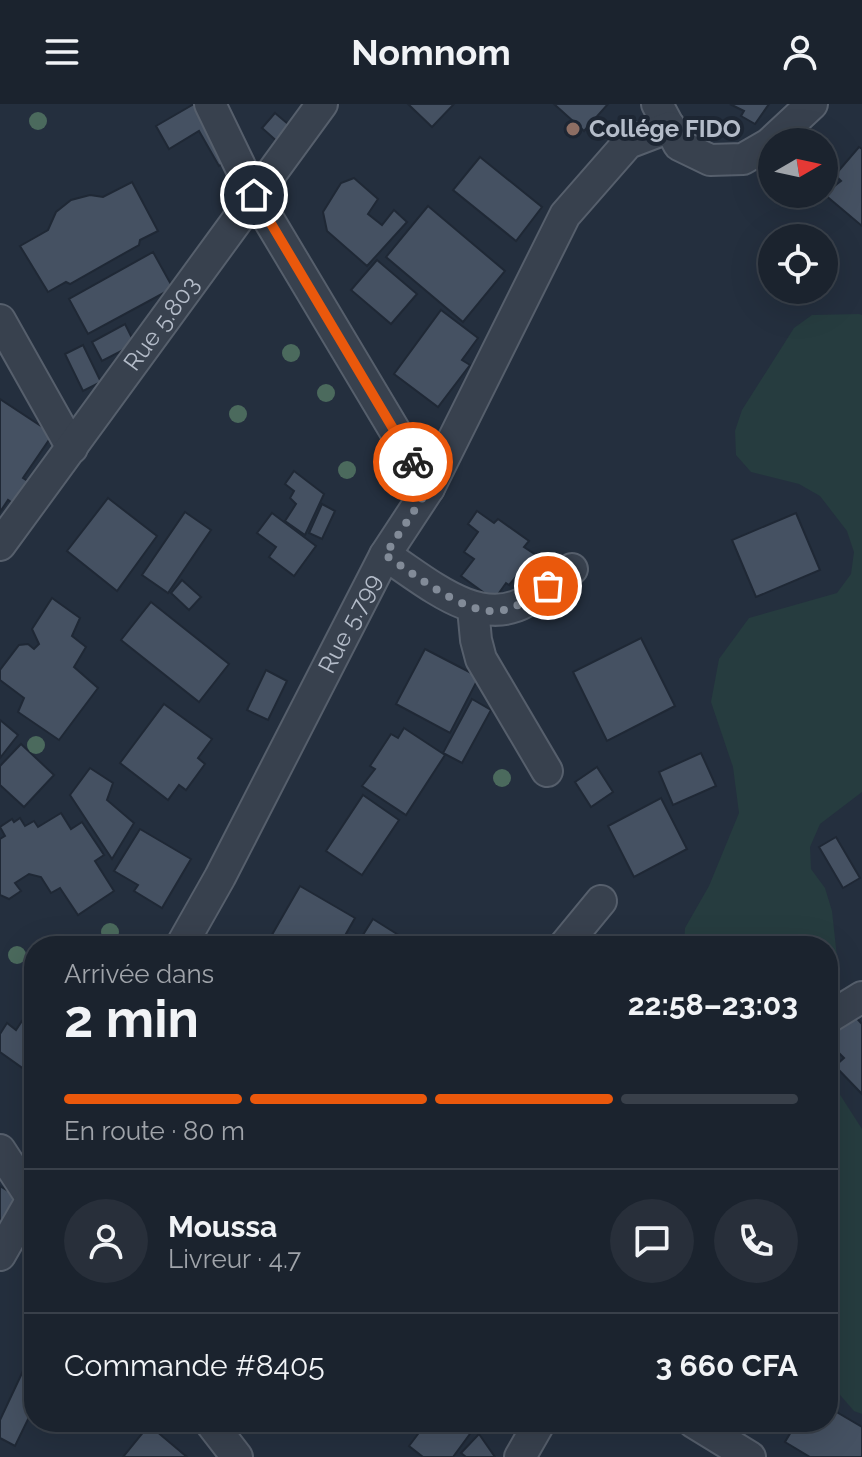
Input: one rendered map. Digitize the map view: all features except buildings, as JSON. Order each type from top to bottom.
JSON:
[{"type":"street","points":[[210,104],[254,195],[429,488]]},
{"type":"street","name":"Rue 5.803","points":[[0,545],[322,104]]},
{"type":"street","points":[[663,116],[679,145],[695,155],[710,160],[743,159],[769,144],[812,104]]},
{"type":"street","name":"Rue 5.799","points":[[187,936],[385,555],[429,488],[565,215],[628,143],[663,116]]},
{"type":"street","points":[[0,320],[72,448]]},
{"type":"street","points":[[385,555],[473,608],[498,611],[524,603],[572,569]]},
{"type":"street","points":[[473,608],[481,659],[547,771]]},
{"type":"street","points":[[572,936],[601,901]]},
{"type":"street","points":[[838,1012],[862,997]]},
{"type":"street","points":[[0,1150],[24,1186]]},
{"type":"street","points":[[0,1255],[24,1214]]},
{"type":"street","points":[[221,1432],[237,1457]]},
{"type":"street","points":[[520,1457],[534,1432]]},
{"type":"street","points":[[709,1432],[750,1457]]},
{"type":"green space","points":[[812,315],[862,315],[862,792],[820,824],[810,847],[811,869],[825,888],[835,936],[685,936],[685,928],[709,886],[739,813],[733,767],[711,702],[719,659],[749,618],[837,593],[851,574],[854,552],[847,531],[820,496],[799,484],[751,472],[736,455],[735,431],[742,410],[794,328]]},
{"type":"green space","points":[[838,1092],[862,1129],[862,1414],[854,1411],[838,1393]]},
{"type":"way so far","points":[[413,462],[429,488],[385,555],[473,608],[498,611],[524,603],[548,586]]},
{"type":"place","name":"Collége FIDO","points":[[573,129]]},
{"type":"route","points":[[254,195],[413,462]]}]
